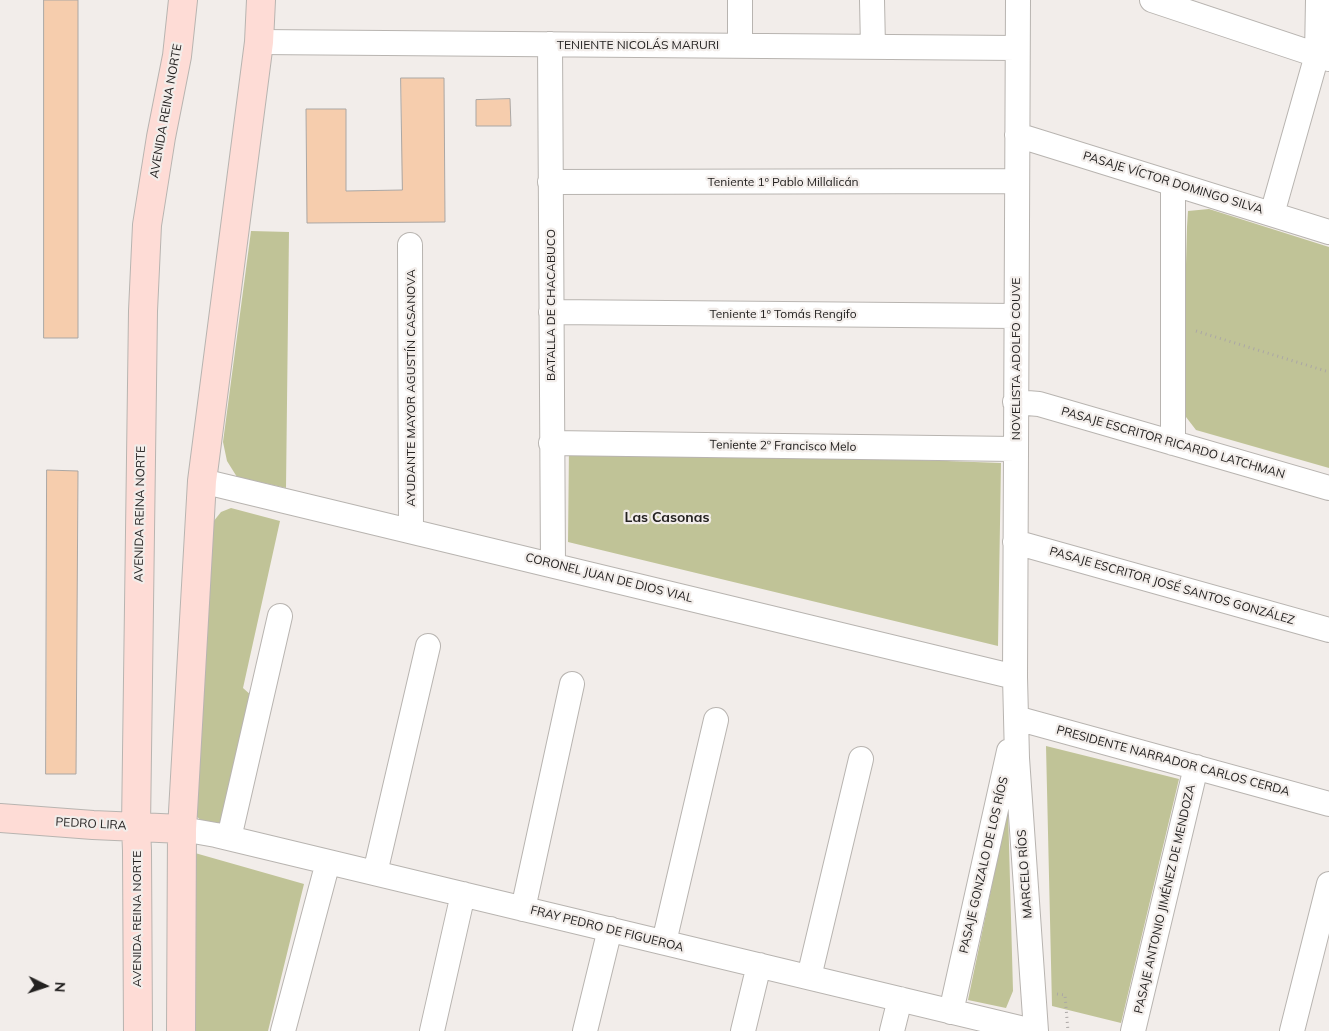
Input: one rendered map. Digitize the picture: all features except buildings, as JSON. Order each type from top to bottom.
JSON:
[{"type":"street","name":"AVENIDA REINA NORTE","points":[[138,1031],[136,827],[143,321],[147,226],[161,137],[177,56],[183,0]]},
{"type":"street","points":[[181,1031],[182,829],[202,481],[259,42],[260,0]]},
{"type":"street","points":[[740,0],[740,46]]},
{"type":"street","points":[[872,0],[872,46]]},
{"type":"street","name":"NOVELISTA ADOLFO COUVE","points":[[1016,718],[1016,135],[1018,0]]},
{"type":"street","points":[[1152,0],[1323,57]]},
{"type":"street","points":[[1272,214],[1323,57],[1318,0]]},
{"type":"street","name":"TENIENTE NICOLÁS MARURI","points":[[259,42],[1017,48]]},
{"type":"street","name":"BATALLA DE CHACABUCO","points":[[550,44],[553,565]]},
{"type":"street","name":"PASAJE VÍCTOR DOMINGO SILVA","points":[[1016,135],[1329,232]]},
{"type":"street","name":"Teniente 1º Pablo Millalicán","points":[[550,182],[1016,181]]},
{"type":"street","points":[[1173,184],[1174,443]]},
{"type":"street","name":"AYUDANTE MAYOR AGUSTÍN CASANOVA","points":[[410,245],[411,531]]},
{"type":"street","name":"Teniente 1º Tomás Rengifo","points":[[551,312],[1016,316]]},
{"type":"street","name":"PASAJE ESCRITOR RICARDO LATCHMAN","points":[[1016,402],[1039,404],[1329,488]]},
{"type":"street","name":"Teniente 2º Francisco Melo","points":[[551,443],[1016,449]]},
{"type":"street","name":"CORONEL JUAN DE DIOS VIAL","points":[[202,481],[1016,676]]},
{"type":"street","name":"PASAJE ESCRITOR JOSÉ SANTOS GONZÁLEZ","points":[[1016,542],[1329,630]]},
{"type":"street","points":[[229,838],[280,616]]},
{"type":"street","points":[[375,873],[428,646]]},
{"type":"street","points":[[523,908],[572,684]]},
{"type":"street","name":"PRESIDENTE NARRADOR CARLOS CERDA","points":[[1016,718],[1329,804]]},
{"type":"street","name":"PASAJE GONZALO DE LOS RÍOS","points":[[951,1012],[1016,718]]},
{"type":"street","name":"MARCELO RÍOS","points":[[1016,718],[1034,1031]]},
{"type":"street","points":[[664,942],[716,720]]},
{"type":"street","points":[[809,977],[861,759]]},
{"type":"street","name":"PASAJE ANTONIO JIMÉNEZ DE MENDOZA","points":[[1133,1031],[1196,767]]},
{"type":"street","name":"PEDRO LIRA","points":[[0,818],[182,829]]},
{"type":"street","name":"FRAY PEDRO DE FIGUEROA","points":[[182,829],[208,833],[1034,1031]]},
{"type":"street","points":[[284,1031],[328,862]]},
{"type":"street","points":[[1292,1031],[1329,884]]},
{"type":"street","points":[[432,1031],[463,894]]},
{"type":"street","points":[[585,1031],[610,929]]},
{"type":"street","points":[[743,1031],[759,965]]},
{"type":"street","points":[[892,1031],[900,999]]},
{"type":"path","points":[[1174,325],[1329,372]]},
{"type":"green space","points":[[1209,209],[1329,247],[1329,468],[1196,430],[1186,417],[1184,339],[1188,211]]},
{"type":"green space","points":[[251,231],[289,232],[286,488],[237,477],[227,461],[223,442]]},
{"type":"green space","points":[[569,447],[1001,463],[998,646],[568,542]]},
{"type":"green space","points":[[231,508],[280,521],[243,688],[252,696],[224,831],[204,823],[196,816],[213,522],[221,512]]},
{"type":"green space","points":[[1046,746],[1179,779],[1121,1023],[1052,1006]]},
{"type":"green space","points":[[1008,808],[1013,991],[1006,1008],[968,1000]]},
{"type":"green space","points":[[195,853],[304,884],[268,1031],[196,1031]]},
{"type":"district","name":"Las Casonas","points":[[667,518]]}]
